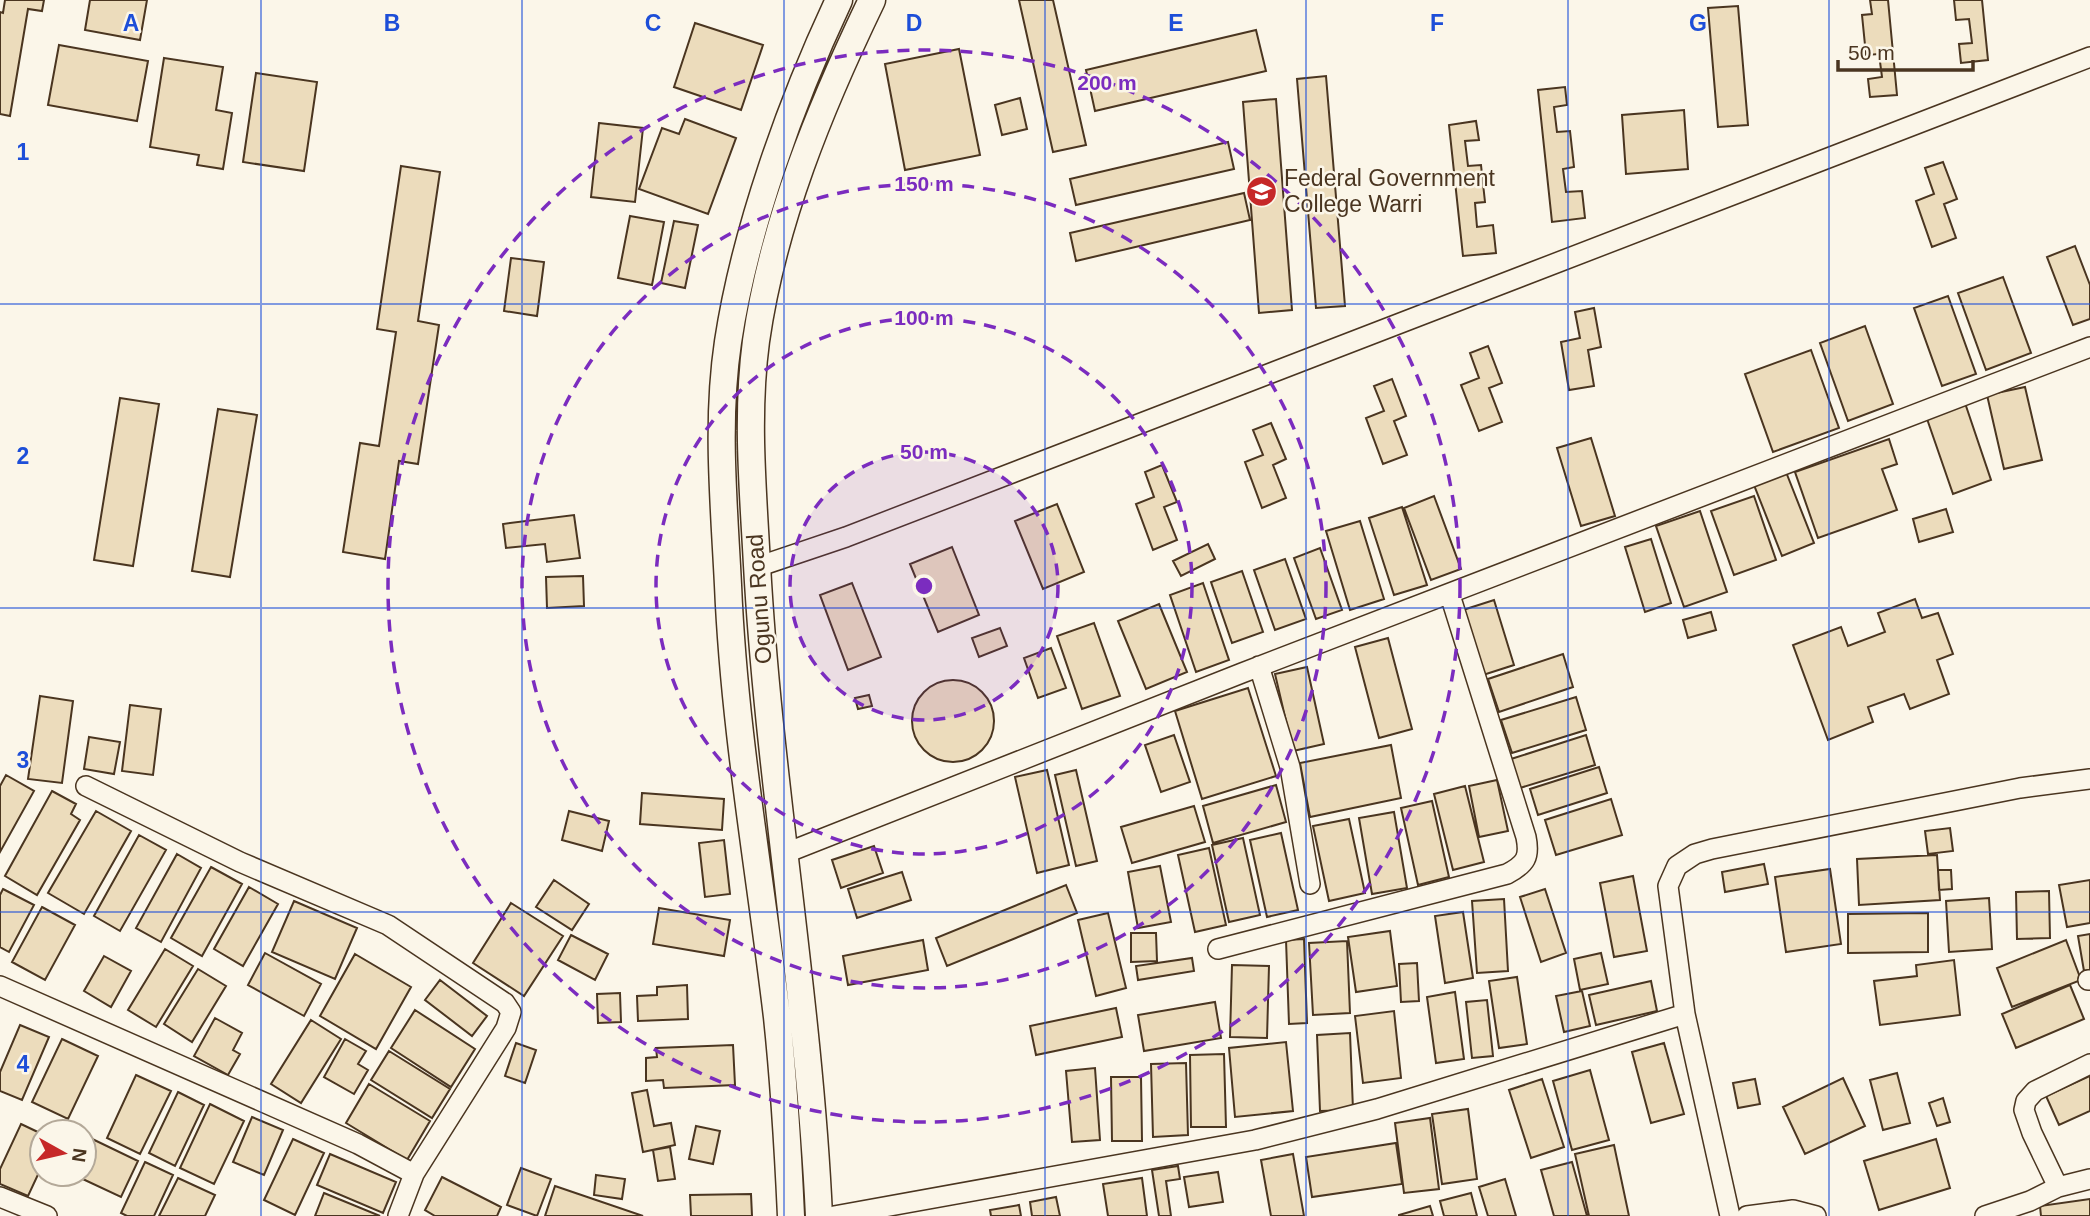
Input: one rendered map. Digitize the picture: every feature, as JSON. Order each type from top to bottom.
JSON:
[{"type":"main road","name":"Ogunu Road","points":[[790,1216],[787,1125],[777,1018],[738,733],[722,496],[723,406],[727,344],[741,280],[761,210],[784,132],[839,0]]},
{"type":"main road","name":"Ogunu Road","points":[[819,1216],[815,1130],[786,853],[769,730],[757,567],[750,408],[756,341],[767,284],[808,149],[841,65],[872,0]]},
{"type":"street","points":[[757,567],[859,532],[2090,57]]},
{"type":"street","points":[[786,853],[1259,666],[1450,595],[2090,347]]},
{"type":"street","points":[[1218,949],[1507,874],[1523,866],[1529,852],[1526,836],[1450,595]]},
{"type":"street","points":[[1259,666],[1290,767],[1310,884]]},
{"type":"street","points":[[1730,1216],[1685,1014],[1668,886],[1677,866],[1695,854],[2020,788],[2090,779]]},
{"type":"street","points":[[86,786],[240,862],[388,925],[505,1003],[510,1012],[506,1028],[414,1174],[398,1216]]},
{"type":"street","points":[[0,986],[358,1144],[414,1174]]},
{"type":"street","points":[[834,1216],[1255,1140],[1377,1109],[1685,1014]]},
{"type":"street","points":[[2058,1186],[2032,1133],[2024,1110],[2025,1101],[2035,1091],[2090,1065]]},
{"type":"street","points":[[1985,1216],[2030,1201],[2058,1186],[2090,1179]]},
{"type":"street","points":[[0,1196],[47,1216]]},
{"type":"street","points":[[1747,1216],[1793,1210],[1816,1216]]},
{"type":"building","points":[[5,0],[44,0],[42,11],[28,9],[10,116],[0,114],[0,12],[3,13]]},
{"type":"building","points":[[90,0],[147,0],[140,40],[85,30]]},
{"type":"building","points":[[1019,0],[1053,0],[1086,145],[1053,152]]},
{"type":"building","points":[[1870,0],[1888,0],[1897,95],[1870,97],[1868,79],[1882,77],[1879,54],[1866,55],[1862,15],[1872,14]]},
{"type":"building","points":[[1954,0],[1982,0],[1988,60],[1961,63],[1959,44],[1972,43],[1969,19],[1956,20]]},
{"type":"building","points":[[1738,6],[1748,125],[1718,127],[1708,8]]},
{"type":"building","points":[[695,23],[763,45],[741,110],[674,87]]},
{"type":"building","points":[[1256,30],[1266,71],[1095,111],[1086,70]]},
{"type":"building","points":[[59,45],[148,61],[137,121],[48,105]]},
{"type":"building","points":[[959,49],[980,155],[905,170],[885,64]]},
{"type":"building","points":[[164,58],[223,67],[216,110],[232,113],[223,169],[197,165],[199,155],[150,147]]},
{"type":"building","points":[[256,73],[317,82],[304,171],[243,162]]},
{"type":"building","points":[[1326,76],[1345,306],[1316,308],[1297,79]]},
{"type":"building","points":[[1565,87],[1567,105],[1554,107],[1557,132],[1570,131],[1574,167],[1563,169],[1566,192],[1582,191],[1585,218],[1552,222],[1538,90]]},
{"type":"building","points":[[1020,98],[1027,129],[1002,135],[995,105]]},
{"type":"building","points":[[1276,99],[1292,310],[1259,313],[1243,102]]},
{"type":"building","points":[[1684,110],[1688,169],[1626,174],[1622,115]]},
{"type":"building","points":[[685,119],[736,138],[708,214],[639,189],[662,128],[679,134]]},
{"type":"building","points":[[1476,121],[1479,140],[1465,141],[1468,166],[1481,165],[1485,202],[1475,203],[1477,227],[1493,225],[1496,253],[1463,256],[1449,125]]},
{"type":"building","points":[[599,123],[643,128],[635,202],[591,197]]},
{"type":"building","points":[[1228,142],[1234,169],[1076,205],[1070,179]]},
{"type":"building","points":[[1943,162],[1957,199],[1944,204],[1956,238],[1932,247],[1916,201],[1934,194],[1925,168]]},
{"type":"building","points":[[401,166],[440,172],[418,321],[439,325],[418,464],[399,461],[385,559],[343,552],[360,443],[379,446],[396,332],[377,329]]},
{"type":"building","points":[[1244,193],[1250,220],[1076,261],[1070,233]]},
{"type":"building","points":[[630,216],[664,222],[652,285],[618,278]]},
{"type":"building","points":[[674,221],[698,225],[685,288],[661,283]]},
{"type":"building","points":[[2075,246],[2090,285],[2090,319],[2073,325],[2047,257]]},
{"type":"building","points":[[511,258],[544,262],[537,316],[504,311]]},
{"type":"building","points":[[2003,277],[2031,353],[1986,370],[1958,293]]},
{"type":"building","points":[[1948,296],[1976,374],[1942,386],[1914,308]]},
{"type":"building","points":[[1594,308],[1601,347],[1588,350],[1594,386],[1569,390],[1561,342],[1580,338],[1575,312]]},
{"type":"building","points":[[1865,326],[1893,404],[1848,421],[1820,343]]},
{"type":"building","points":[[1488,346],[1502,383],[1489,388],[1502,422],[1479,431],[1461,385],[1479,378],[1470,353]]},
{"type":"building","points":[[1811,350],[1839,428],[1773,452],[1745,374]]},
{"type":"building","points":[[1392,379],[1406,416],[1394,421],[1407,455],[1383,464],[1366,418],[1384,411],[1374,386]]},
{"type":"building","points":[[2025,387],[2042,460],[2004,469],[1987,395]]},
{"type":"building","points":[[120,398],[159,404],[133,566],[94,560]]},
{"type":"building","points":[[1965,403],[1991,480],[1953,494],[1926,416]]},
{"type":"building","points":[[218,409],[257,415],[230,577],[192,571]]},
{"type":"building","points":[[1271,423],[1286,459],[1273,465],[1286,498],[1262,508],[1245,462],[1263,455],[1253,430]]},
{"type":"building","points":[[1591,438],[1615,516],[1581,526],[1557,448]]},
{"type":"building","points":[[1889,439],[1897,464],[1882,469],[1897,510],[1818,538],[1795,472]]},
{"type":"building","points":[[1162,465],[1177,502],[1164,507],[1177,540],[1153,550],[1136,504],[1154,497],[1145,472]]},
{"type":"building","points":[[1786,472],[1814,543],[1782,556],[1754,485]]},
{"type":"building","points":[[1434,496],[1461,569],[1431,580],[1404,508]]},
{"type":"building","points":[[1754,496],[1776,560],[1734,575],[1711,511]]},
{"type":"building","points":[[1057,504],[1084,572],[1043,589],[1015,521]]},
{"type":"building","points":[[1402,507],[1427,585],[1394,595],[1369,518]]},
{"type":"building","points":[[1946,509],[1953,532],[1919,542],[1913,519]]},
{"type":"building","points":[[1700,511],[1727,592],[1684,607],[1656,526]]},
{"type":"building","points":[[574,515],[580,558],[547,562],[545,544],[506,548],[503,524]]},
{"type":"building","points":[[1360,521],[1384,599],[1350,610],[1326,531]]},
{"type":"building","points":[[1651,539],[1671,603],[1645,612],[1625,547]]},
{"type":"building","points":[[1208,544],[1215,559],[1181,576],[1173,561]]},
{"type":"building","points":[[952,547],[979,615],[938,632],[910,564]]},
{"type":"building","points":[[1320,548],[1342,610],[1316,619],[1294,558]]},
{"type":"building","points":[[1285,559],[1306,619],[1275,630],[1254,570]]},
{"type":"building","points":[[1242,571],[1263,632],[1232,643],[1211,582]]},
{"type":"building","points":[[583,576],[584,606],[547,608],[546,577]]},
{"type":"building","points":[[852,583],[881,657],[848,670],[820,595]]},
{"type":"building","points":[[1203,583],[1229,660],[1196,672],[1170,595]]},
{"type":"building","points":[[1915,599],[1922,618],[1938,613],[1953,654],[1937,660],[1949,694],[1910,709],[1904,694],[1868,707],[1873,722],[1828,740],[1793,645],[1841,627],[1848,646],[1885,632],[1878,613]]},
{"type":"building","points":[[1494,600],[1514,665],[1483,675],[1463,610]]},
{"type":"building","points":[[1159,604],[1187,672],[1146,689],[1118,621]]},
{"type":"building","points":[[1711,612],[1716,630],[1688,638],[1683,620]]},
{"type":"building","points":[[1094,623],[1120,696],[1082,709],[1057,636]]},
{"type":"building","points":[[1000,628],[1007,646],[979,657],[972,638]]},
{"type":"building","points":[[1388,638],[1412,729],[1379,738],[1355,647]]},
{"type":"building","points":[[1051,648],[1066,688],[1038,698],[1024,658]]},
{"type":"building","points":[[1563,654],[1573,687],[1499,712],[1488,679]]},
{"type":"building","points":[[1307,667],[1324,744],[1293,751],[1275,674]]},
{"type":"building","points":[[945,680],[961,680],[976,687],[987,698],[994,713],[991,737],[982,750],[961,762],[945,762],[930,755],[919,744],[912,729],[912,713],[919,698],[930,687]]},
{"type":"building","points":[[1248,688],[1276,776],[1202,799],[1175,711]]},
{"type":"building","points":[[869,695],[872,706],[858,709],[855,698]]},
{"type":"building","points":[[40,696],[73,701],[62,783],[28,779]]},
{"type":"building","points":[[1576,697],[1586,730],[1512,753],[1501,720]]},
{"type":"building","points":[[130,705],[161,709],[153,775],[122,771]]},
{"type":"building","points":[[1174,735],[1190,782],[1161,792],[1145,745]]},
{"type":"building","points":[[1586,735],[1595,765],[1520,788],[1511,759]]},
{"type":"building","points":[[89,737],[120,742],[114,774],[84,769]]},
{"type":"building","points":[[1391,745],[1401,798],[1310,817],[1300,763]]},
{"type":"building","points":[[1599,767],[1607,793],[1538,815],[1530,789]]},
{"type":"building","points":[[1047,770],[1069,865],[1037,873],[1015,777]]},
{"type":"building","points":[[1076,770],[1097,861],[1076,866],[1055,775]]},
{"type":"building","points":[[6,775],[34,791],[0,852],[0,786]]},
{"type":"building","points":[[1497,780],[1508,831],[1479,837],[1469,786]]},
{"type":"building","points":[[1276,785],[1286,822],[1213,843],[1203,806]]},
{"type":"building","points":[[1465,786],[1484,862],[1453,870],[1434,794]]},
{"type":"building","points":[[52,791],[76,804],[71,814],[80,820],[37,895],[5,876]]},
{"type":"building","points":[[642,793],[724,799],[722,830],[640,824]]},
{"type":"building","points":[[1611,799],[1622,835],[1556,855],[1545,820]]},
{"type":"building","points":[[1432,801],[1449,877],[1418,885],[1401,808]]},
{"type":"building","points":[[1194,806],[1205,842],[1132,863],[1121,827]]},
{"type":"building","points":[[96,811],[131,831],[84,914],[48,893]]},
{"type":"building","points":[[569,811],[609,821],[602,851],[562,840]]},
{"type":"building","points":[[1394,812],[1407,888],[1372,894],[1359,818]]},
{"type":"building","points":[[1349,819],[1365,893],[1329,901],[1313,826]]},
{"type":"building","points":[[1950,828],[1953,851],[1928,854],[1925,831]]},
{"type":"building","points":[[1281,833],[1298,910],[1267,917],[1250,840]]},
{"type":"building","points":[[139,835],[166,850],[120,931],[94,916]]},
{"type":"building","points":[[1243,838],[1260,915],[1229,922],[1212,845]]},
{"type":"building","points":[[724,840],[730,894],[705,897],[699,843]]},
{"type":"building","points":[[874,846],[883,873],[841,888],[832,860]]},
{"type":"building","points":[[1209,848],[1226,925],[1195,932],[1178,855]]},
{"type":"building","points":[[177,854],[201,868],[161,942],[136,928]]},
{"type":"building","points":[[1937,855],[1940,900],[1859,905],[1857,859]]},
{"type":"building","points":[[1764,864],[1768,884],[1725,892],[1722,872]]},
{"type":"building","points":[[1160,866],[1171,922],[1138,928],[1128,872]]},
{"type":"building","points":[[211,867],[242,884],[202,956],[171,938]]},
{"type":"building","points":[[1830,869],[1841,944],[1786,952],[1775,877]]},
{"type":"building","points":[[1938,870],[1951,870],[1952,889],[1939,890]]},
{"type":"building","points":[[902,872],[911,900],[857,918],[848,889]]},
{"type":"building","points":[[1633,876],[1647,951],[1614,957],[1600,883]]},
{"type":"building","points":[[554,880],[589,904],[572,930],[536,907]]},
{"type":"building","points":[[2090,880],[2090,923],[2067,927],[2059,885]]},
{"type":"building","points":[[1066,885],[1077,913],[947,966],[936,938]]},
{"type":"building","points":[[249,887],[278,904],[243,966],[214,949]]},
{"type":"building","points":[[3,889],[34,905],[9,952],[0,947],[0,895]]},
{"type":"building","points":[[1545,889],[1566,953],[1541,962],[1520,897]]},
{"type":"building","points":[[2049,891],[2050,938],[2017,939],[2016,892]]},
{"type":"building","points":[[1989,898],[1992,949],[1949,952],[1946,901]]},
{"type":"building","points":[[1504,899],[1508,971],[1477,973],[1472,901]]},
{"type":"building","points":[[294,901],[357,928],[335,979],[272,952]]},
{"type":"building","points":[[511,903],[563,936],[524,996],[473,963]]},
{"type":"building","points":[[42,907],[75,925],[45,980],[12,962]]},
{"type":"building","points":[[659,908],[730,920],[724,956],[653,944]]},
{"type":"building","points":[[1463,912],[1473,978],[1445,983],[1435,916]]},
{"type":"building","points":[[1108,913],[1126,988],[1096,996],[1078,920]]},
{"type":"building","points":[[1928,913],[1928,952],[1848,953],[1848,914]]},
{"type":"building","points":[[1390,931],[1397,986],[1356,992],[1348,937]]},
{"type":"building","points":[[1131,933],[1156,933],[1157,961],[1131,962]]},
{"type":"building","points":[[2090,934],[2090,970],[2084,971],[2078,936]]},
{"type":"building","points":[[571,935],[608,954],[595,980],[558,960]]},
{"type":"building","points":[[1304,939],[1307,1023],[1289,1024],[1286,940]]},
{"type":"building","points":[[923,940],[928,970],[848,985],[843,956]]},
{"type":"building","points":[[2066,940],[2081,980],[2012,1007],[1997,968]]},
{"type":"building","points":[[1347,941],[1350,1013],[1313,1015],[1309,943]]},
{"type":"building","points":[[165,949],[193,966],[156,1027],[128,1010]]},
{"type":"building","points":[[265,953],[321,984],[304,1016],[248,985]]},
{"type":"building","points":[[1601,953],[1608,984],[1580,990],[1574,959]]},
{"type":"building","points":[[355,954],[411,987],[376,1049],[320,1016]]},
{"type":"building","points":[[104,956],[131,971],[111,1007],[84,991]]},
{"type":"building","points":[[1192,958],[1194,971],[1138,980],[1136,966]]},
{"type":"building","points":[[1954,960],[1960,1015],[1880,1025],[1874,981],[1917,976],[1916,965]]},
{"type":"building","points":[[1417,963],[1419,1001],[1401,1002],[1399,964]]},
{"type":"building","points":[[1232,965],[1269,966],[1267,1038],[1230,1037]]},
{"type":"building","points":[[198,969],[226,986],[192,1042],[164,1024]]},
{"type":"building","points":[[1517,977],[1527,1044],[1499,1048],[1489,981]]},
{"type":"building","points":[[440,980],[487,1016],[472,1036],[425,1000]]},
{"type":"building","points":[[1651,981],[1657,1011],[1596,1025],[1589,995]]},
{"type":"building","points":[[687,985],[688,1019],[638,1021],[637,996],[657,995],[657,987]]},
{"type":"building","points":[[2070,985],[2084,1019],[2016,1048],[2002,1014]]},
{"type":"building","points":[[1582,991],[1590,1026],[1564,1032],[1556,996]]},
{"type":"building","points":[[1455,992],[1464,1059],[1436,1063],[1427,997]]},
{"type":"building","points":[[620,993],[621,1022],[598,1023],[597,994]]},
{"type":"building","points":[[1487,1000],[1493,1056],[1472,1058],[1466,1002]]},
{"type":"building","points":[[1215,1002],[1221,1038],[1144,1051],[1138,1015]]},
{"type":"building","points":[[1116,1008],[1122,1037],[1036,1055],[1030,1026]]},
{"type":"building","points":[[415,1010],[475,1049],[451,1087],[391,1048]]},
{"type":"building","points":[[1394,1011],[1401,1078],[1363,1083],[1355,1016]]},
{"type":"building","points":[[215,1018],[242,1033],[233,1050],[240,1054],[228,1075],[194,1056]]},
{"type":"building","points":[[311,1020],[341,1039],[301,1103],[271,1084]]},
{"type":"building","points":[[20,1025],[49,1037],[22,1100],[0,1091],[0,1072]]},
{"type":"building","points":[[1350,1033],[1353,1110],[1320,1111],[1317,1035]]},
{"type":"building","points":[[62,1039],[98,1056],[68,1118],[32,1102]]},
{"type":"building","points":[[345,1039],[366,1051],[358,1064],[368,1070],[354,1094],[324,1077]]},
{"type":"building","points":[[1286,1042],[1293,1111],[1235,1117],[1229,1048]]},
{"type":"building","points":[[516,1043],[536,1050],[525,1083],[505,1076]]},
{"type":"building","points":[[1664,1043],[1684,1114],[1651,1123],[1632,1052]]},
{"type":"building","points":[[733,1045],[735,1085],[664,1088],[663,1080],[646,1081],[646,1058],[657,1057],[656,1048]]},
{"type":"building","points":[[389,1051],[450,1089],[432,1118],[371,1080]]},
{"type":"building","points":[[1224,1054],[1226,1127],[1191,1127],[1190,1055]]},
{"type":"building","points":[[1186,1063],[1188,1135],[1153,1137],[1151,1064]]},
{"type":"building","points":[[1095,1068],[1100,1140],[1072,1142],[1066,1071]]},
{"type":"building","points":[[1590,1070],[1609,1140],[1572,1150],[1553,1081]]},
{"type":"building","points":[[1897,1073],[1910,1123],[1883,1130],[1870,1080]]},
{"type":"building","points":[[136,1075],[171,1091],[140,1154],[107,1138]]},
{"type":"building","points":[[2090,1076],[2090,1111],[2059,1125],[2046,1096]]},
{"type":"building","points":[[1111,1077],[1141,1077],[1142,1141],[1112,1141]]},
{"type":"building","points":[[1843,1078],[1865,1126],[1805,1154],[1783,1107]]},
{"type":"building","points":[[1542,1079],[1564,1147],[1531,1158],[1509,1090]]},
{"type":"building","points":[[1755,1079],[1760,1104],[1738,1108],[1733,1083]]},
{"type":"building","points":[[369,1084],[430,1121],[407,1160],[346,1123]]},
{"type":"building","points":[[647,1090],[654,1126],[671,1123],[675,1145],[643,1152],[632,1093]]},
{"type":"building","points":[[178,1092],[204,1105],[175,1166],[149,1153]]},
{"type":"building","points":[[1943,1098],[1950,1122],[1937,1126],[1929,1103]]},
{"type":"building","points":[[210,1104],[244,1121],[214,1184],[180,1168]]},
{"type":"building","points":[[1468,1109],[1477,1179],[1442,1184],[1432,1114]]},
{"type":"building","points":[[252,1117],[283,1130],[264,1175],[233,1162]]},
{"type":"building","points":[[1430,1118],[1439,1189],[1404,1193],[1395,1123]]},
{"type":"building","points":[[21,1124],[28,1127],[28,1188],[32,1188],[28,1196],[0,1184],[0,1169]]},
{"type":"building","points":[[696,1126],[720,1131],[713,1164],[689,1159]]},
{"type":"building","points":[[293,1139],[324,1153],[295,1215],[264,1200]]},
{"type":"building","points":[[1936,1139],[1950,1188],[1879,1210],[1864,1161]]},
{"type":"building","points":[[98,1142],[138,1161],[121,1197],[98,1186]]},
{"type":"building","points":[[1396,1143],[1402,1184],[1312,1197],[1306,1157]]},
{"type":"building","points":[[1614,1145],[1629,1216],[1589,1216],[1575,1154]]},
{"type":"building","points":[[670,1147],[675,1179],[658,1181],[653,1150]]},
{"type":"building","points":[[330,1154],[396,1182],[383,1213],[317,1185]]},
{"type":"building","points":[[1293,1154],[1304,1216],[1271,1216],[1261,1160]]},
{"type":"building","points":[[145,1162],[173,1175],[154,1216],[127,1216],[121,1213]]},
{"type":"building","points":[[1572,1162],[1587,1216],[1554,1216],[1541,1170]]},
{"type":"building","points":[[1178,1166],[1180,1179],[1166,1181],[1171,1216],[1159,1216],[1152,1170]]},
{"type":"building","points":[[521,1168],[551,1179],[537,1216],[507,1205]]},
{"type":"building","points":[[1218,1172],[1223,1202],[1189,1207],[1184,1177]]},
{"type":"building","points":[[596,1175],[625,1179],[622,1199],[594,1195]]},
{"type":"building","points":[[442,1177],[501,1207],[497,1216],[435,1216],[425,1210]]},
{"type":"building","points":[[178,1178],[215,1195],[205,1216],[159,1216]]},
{"type":"building","points":[[1142,1178],[1147,1216],[1108,1216],[1103,1184]]},
{"type":"building","points":[[1505,1179],[1516,1216],[1488,1216],[1479,1187]]},
{"type":"building","points":[[555,1186],[643,1216],[545,1216]]},
{"type":"building","points":[[324,1193],[380,1216],[315,1216]]},
{"type":"building","points":[[1471,1193],[1477,1216],[1444,1216],[1440,1201]]},
{"type":"building","points":[[751,1194],[752,1216],[691,1216],[690,1195]]},
{"type":"building","points":[[1056,1197],[1060,1216],[1032,1216],[1030,1202]]},
{"type":"building","points":[[2090,1199],[2090,1216],[2041,1216],[2040,1206]]},
{"type":"building","points":[[1019,1205],[1021,1216],[991,1216],[990,1210]]},
{"type":"building","points":[[1430,1206],[1433,1216],[1399,1216],[1399,1215]]},
{"type":"place","name":"Federal Government College Warri","points":[[1261,191]]}]
